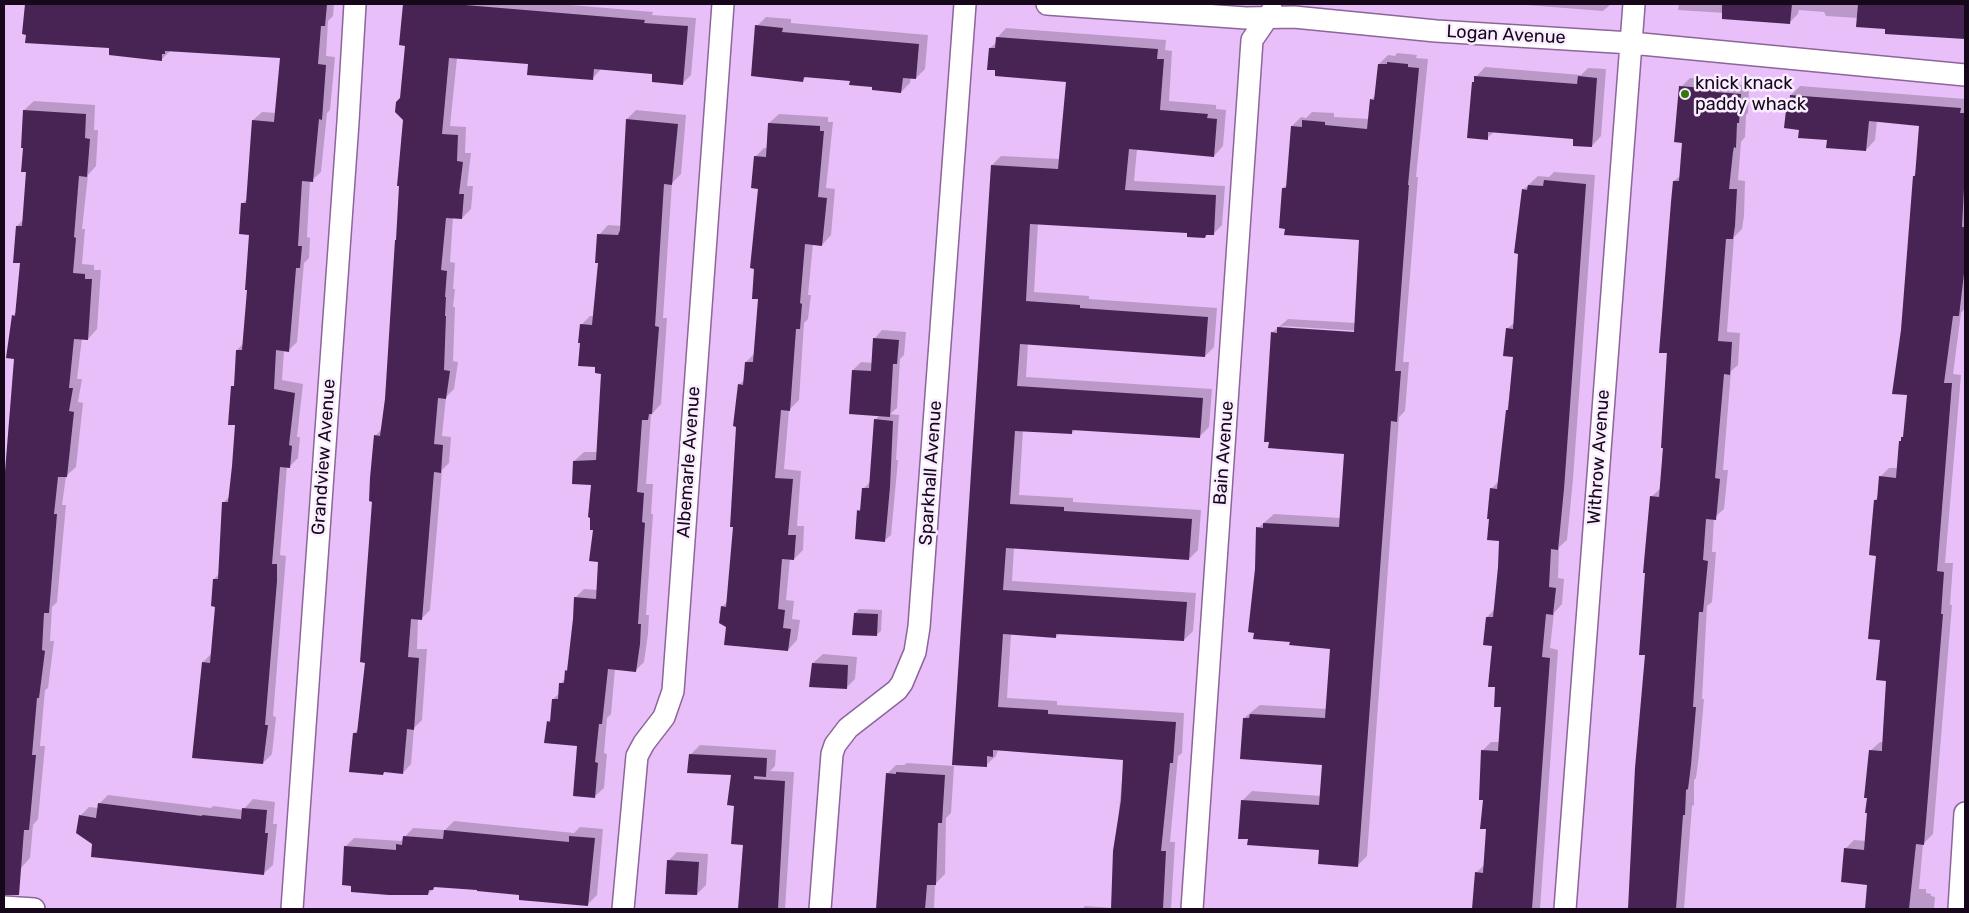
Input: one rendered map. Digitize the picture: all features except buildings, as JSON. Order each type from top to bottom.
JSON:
[{"type":"street","name":"Grandview Avenue","points":[[292,909],[348,132],[355,4]]},
{"type":"street","name":"Albemarle Avenue","points":[[623,909],[638,756],[644,742],[664,717],[673,691],[723,4]]},
{"type":"street","name":"Sparkhall Avenue","points":[[820,909],[832,754],[835,745],[848,728],[896,690],[902,683],[915,652],[919,627],[965,4]]},
{"type":"street","name":"Logan Avenue","points":[[1047,4],[1272,11],[1294,17],[1436,31],[1631,42],[1965,75]]},
{"type":"street","name":"Withrow Avenue","points":[[1565,909],[1634,4]]},
{"type":"street","name":"Bain Avenue","points":[[1192,909],[1252,40],[1272,11]]},
{"type":"street","points":[[1959,909],[1965,813]]},
{"type":"street","points":[[4,907],[34,909]]},
{"type":"place","name":"knick knack paddy whack","points":[[1685,94]]}]
